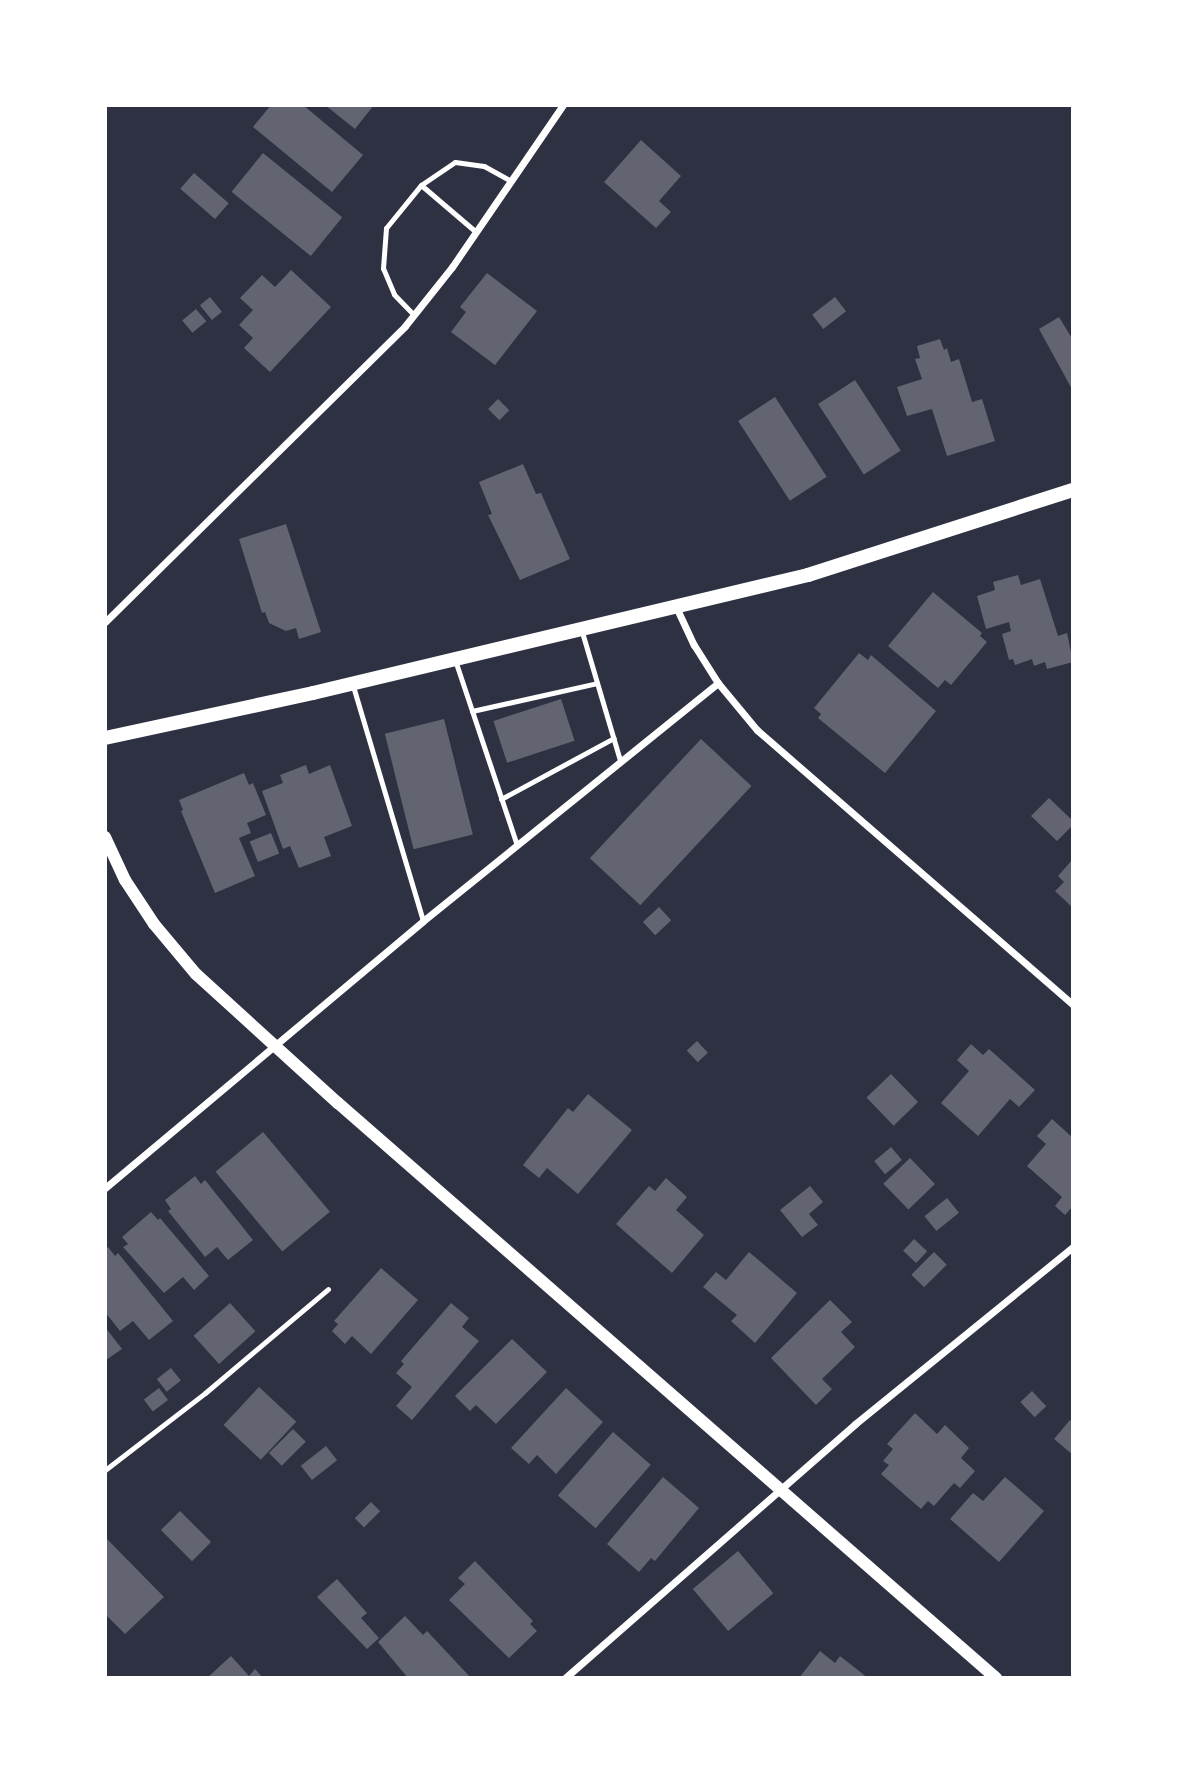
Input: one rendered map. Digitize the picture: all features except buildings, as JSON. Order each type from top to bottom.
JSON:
[{"type":"main road","points":[[105,738],[352,684],[808,575],[1073,490]]},
{"type":"street","points":[[105,622],[156,575],[414,315],[476,232],[563,105]]},
{"type":"street","points":[[677,608],[694,645],[718,683],[757,730],[1073,1005]]},
{"type":"street","points":[[105,1188],[424,921],[718,683]]},
{"type":"street","points":[[105,837],[125,880],[153,924],[196,974],[996,1678]]},
{"type":"street","points":[[565,1678],[855,1424],[1073,1247]]},
{"type":"lane","points":[[414,315],[394,294],[383,268],[386,228],[421,185],[455,162],[484,166],[511,181]]},
{"type":"lane","points":[[421,185],[476,232]]},
{"type":"lane","points":[[581,629],[620,760]]},
{"type":"lane","points":[[455,660],[517,845]]},
{"type":"lane","points":[[472,711],[597,683]]},
{"type":"lane","points":[[352,684],[424,921]]},
{"type":"lane","points":[[501,799],[614,738]]},
{"type":"lane","points":[[105,1470],[205,1393],[328,1289]]}]
